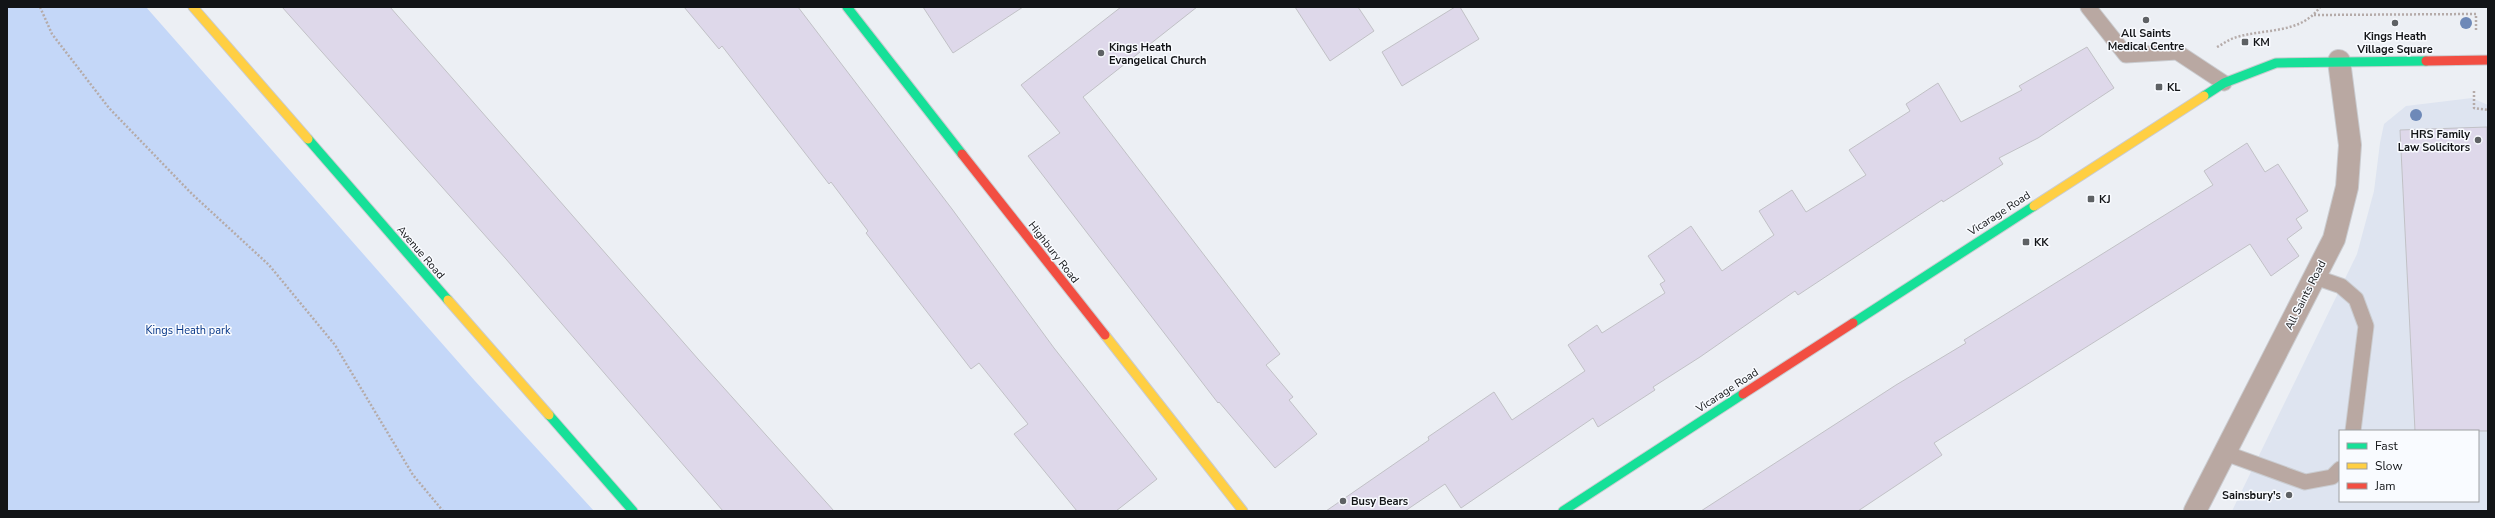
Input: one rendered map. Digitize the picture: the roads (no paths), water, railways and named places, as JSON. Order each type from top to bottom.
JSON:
[{"type":"street","name":"Avenue Road","points":[[193,7],[633,511]]},
{"type":"street","name":"Highbury Road","points":[[847,7],[1243,511]]},
{"type":"street","name":"Vicarage Road","points":[[1563,511],[2224,83],[2276,63],[2488,60]]},
{"type":"street","name":"All Saints Road","points":[[2195,511],[2334,239],[2347,187],[2350,145],[2339,61]]},
{"type":"lane","points":[[2088,7],[2126,55],[2177,52],[2224,83]]},
{"type":"lane","points":[[2315,277],[2341,286],[2356,299],[2366,326],[2353,430]]},
{"type":"lane","points":[[2225,453],[2305,482],[2332,477],[2339,470]]},
{"type":"place","name":"All Saints Medical Centre","points":[[2146,20]]},
{"type":"place","name":"Kings Heath Village Square","points":[[2395,23]]},
{"type":"place","name":"KM","points":[[2245,42]]},
{"type":"place","name":"Kings Heath Evangelical Church","points":[[1101,53]]},
{"type":"place","name":"KL","points":[[2159,87]]},
{"type":"place","name":"HRS Family Law Solicitors","points":[[2478,140]]},
{"type":"place","name":"KJ","points":[[2091,199]]},
{"type":"place","name":"KK","points":[[2026,242]]},
{"type":"place","name":"Sainsbury's","points":[[2289,495]]},
{"type":"place","name":"Busy Bears","points":[[1343,501]]},
{"type":"park label","name":"Kings Heath park","points":[[188,330]]}]
